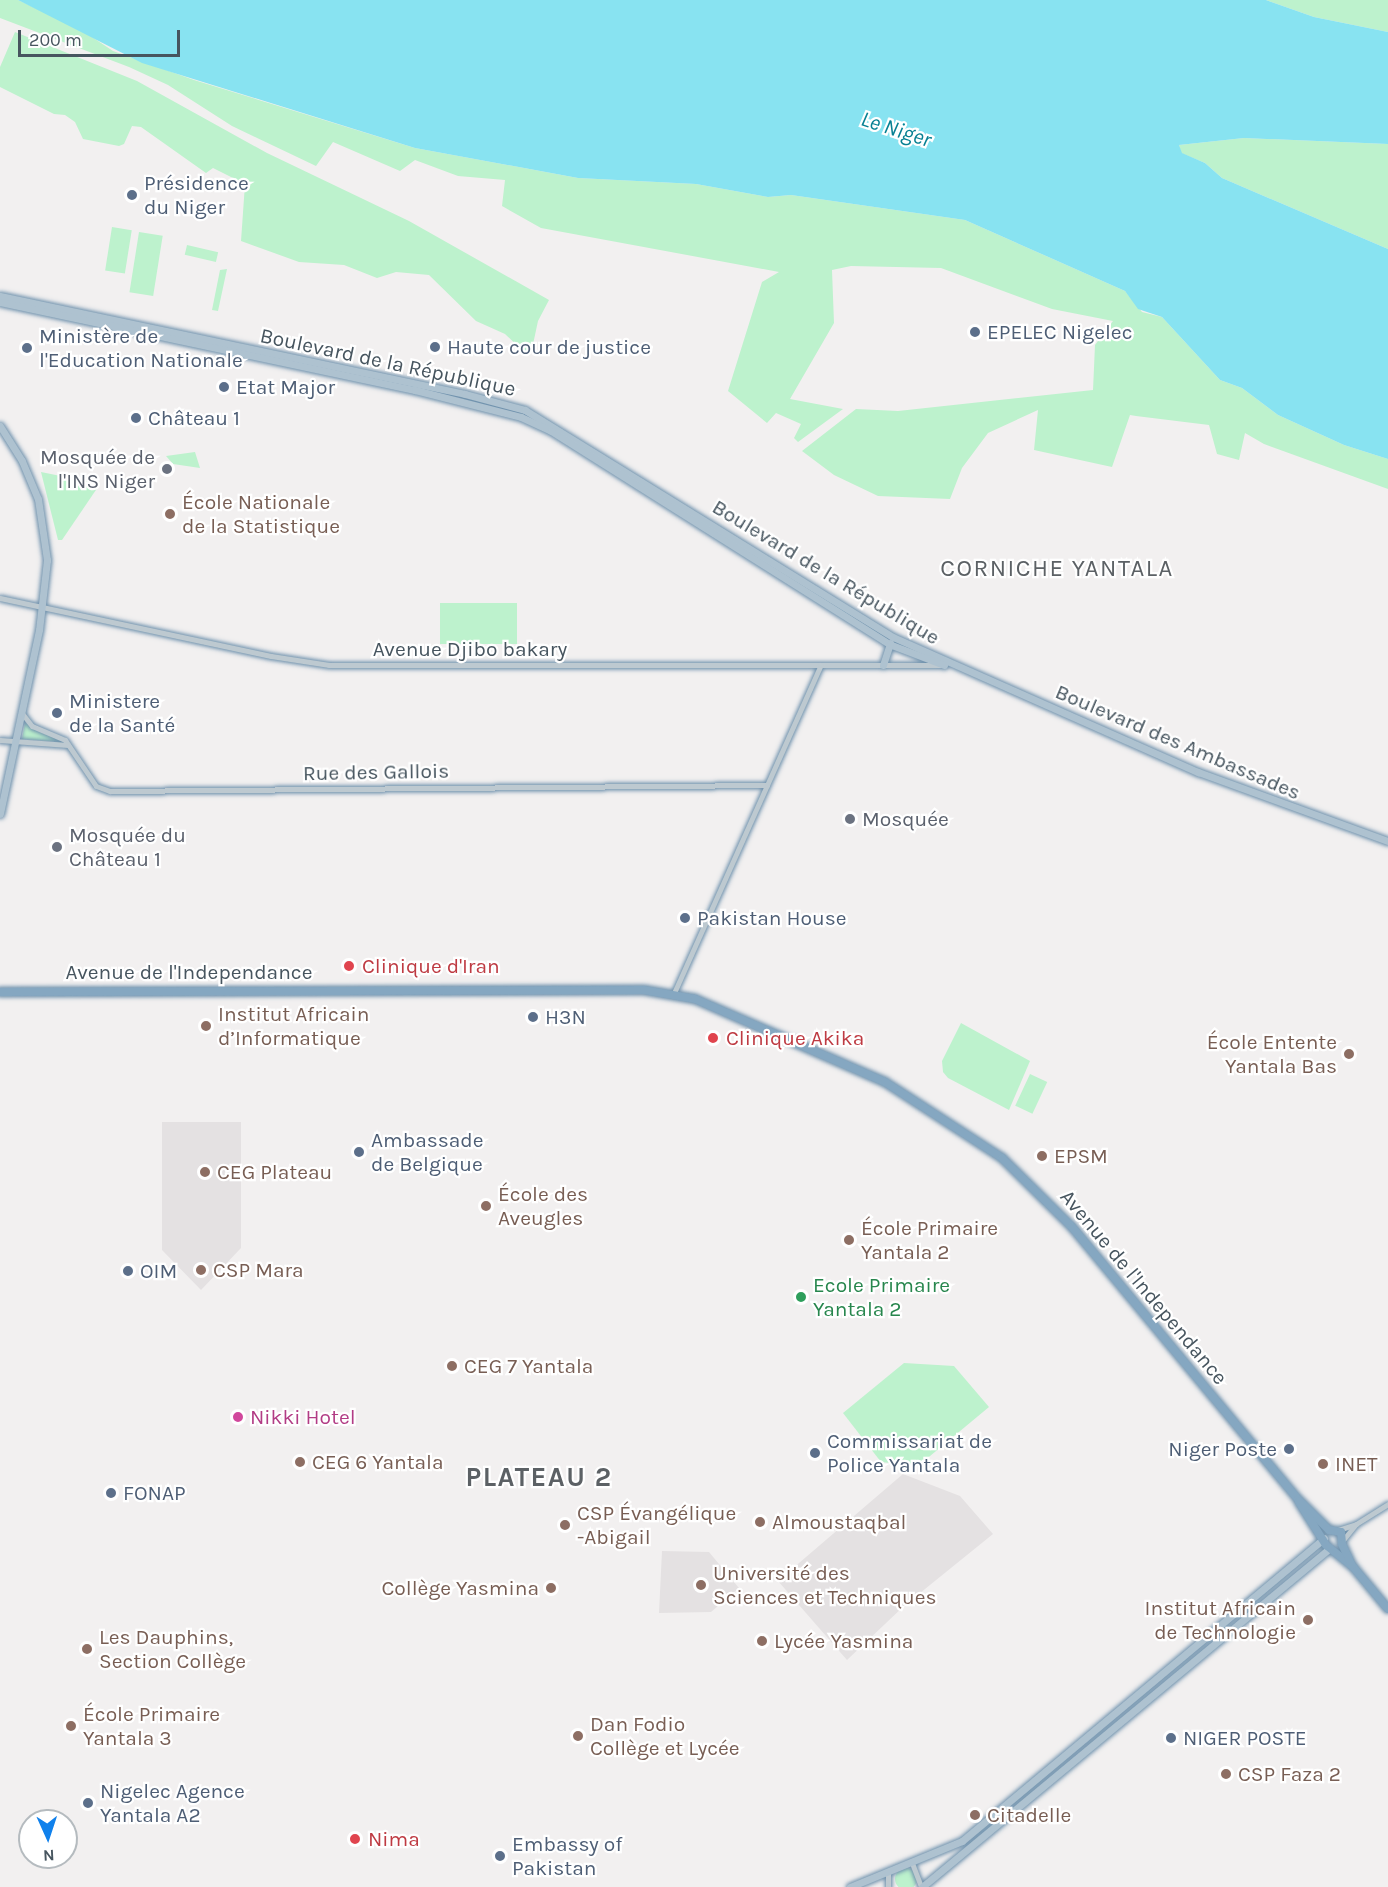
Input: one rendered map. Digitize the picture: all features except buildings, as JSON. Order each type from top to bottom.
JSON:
[{"type":"highway","name":"Avenue de l'Independance","points":[[0,992],[390,988],[674,993],[885,1082],[1002,1158],[1072,1227],[1328,1534]]},
{"type":"highway","points":[[1328,1534],[1343,1542],[1354,1568]]},
{"type":"highway","points":[[1328,1534],[1332,1549],[1354,1568],[1388,1609]]},
{"type":"highway","points":[[1332,1549],[1343,1542]]},
{"type":"main road","name":"Boulevard de la République","points":[[0,296],[25,305]]},
{"type":"main road","name":"Boulevard de la République","points":[[0,302],[25,305],[464,397],[533,414],[852,616],[889,644],[958,668]]},
{"type":"main road","points":[[0,426],[31,480],[44,523],[47,560],[43,608],[0,814]]},
{"type":"main road","name":"Boulevard de la République","points":[[852,616],[944,664]]},
{"type":"main road","points":[[883,665],[893,637]]},
{"type":"main road","name":"Boulevard des Ambassades","points":[[958,668],[1198,772],[1388,841]]},
{"type":"main road","points":[[850,1887],[962,1841],[1328,1534]]},
{"type":"main road","points":[[921,1887],[1332,1549]]},
{"type":"street","name":"Avenue Djibo bakary","points":[[0,598],[329,665],[944,664]]},
{"type":"street","points":[[674,993],[821,665]]},
{"type":"street","name":"Rue des Gallois","points":[[21,712],[32,726],[58,736],[68,745],[96,786],[110,791],[767,785]]},
{"type":"street","points":[[0,740],[15,743],[68,745]]},
{"type":"street","points":[[1328,1534],[1356,1524],[1388,1504]]},
{"type":"street","points":[[1343,1542],[1356,1524]]},
{"type":"street","points":[[912,1863],[921,1887]]},
{"type":"street","points":[[888,1873],[888,1887]]},
{"type":"shaded area","points":[[162,1122],[241,1122],[241,1248],[201,1290],[162,1250]]},
{"type":"shaded area","points":[[903,1474],[960,1496],[993,1534],[904,1606],[847,1660],[778,1581]]},
{"type":"shaded area","points":[[662,1551],[709,1552],[739,1588],[711,1612],[659,1613]]},
{"type":"green space","points":[[0,0],[18,0],[80,29],[113,51],[194,80],[415,148],[578,178],[696,184],[768,197],[791,195],[965,220],[1125,291],[1142,312],[1162,317],[1220,380],[1242,388],[1278,415],[1344,445],[1388,459],[1388,489],[1264,444],[1245,433],[1239,460],[1217,454],[1209,425],[1130,415],[1112,467],[1034,450],[1038,410],[988,433],[962,468],[950,499],[878,496],[834,475],[802,451],[856,409],[898,411],[1093,390],[1095,345],[1113,321],[1052,309],[941,268],[851,266],[832,270],[834,323],[790,399],[843,409],[798,442],[794,438],[801,424],[776,413],[767,423],[728,391],[762,282],[779,272],[541,228],[502,206],[505,180],[458,176],[415,160],[400,171],[333,142],[316,166],[232,126],[168,85],[129,67],[0,18]]},
{"type":"green space","points":[[1266,0],[1388,0],[1388,32],[1314,17]]},
{"type":"green space","points":[[15,32],[137,81],[267,153],[409,221],[549,300],[538,321],[532,349],[524,352],[505,334],[476,321],[429,275],[396,272],[377,278],[344,265],[299,262],[241,241],[245,184],[213,168],[206,173],[141,127],[132,126],[124,144],[119,146],[83,139],[75,122],[65,115],[54,114],[0,87],[0,67]]},
{"type":"green space","points":[[1244,138],[1388,144],[1388,249],[1222,178],[1205,163],[1181,153],[1179,145]]},
{"type":"green space","points":[[112,227],[132,230],[125,274],[105,270]]},
{"type":"green space","points":[[139,232],[163,236],[153,296],[129,292]]},
{"type":"green space","points":[[187,245],[218,252],[216,262],[185,255]]},
{"type":"green space","points":[[227,269],[218,311],[212,310],[220,270]]},
{"type":"green space","points":[[195,452],[200,468],[173,464],[166,456]]},
{"type":"green space","points":[[41,472],[100,484],[62,540],[58,540]]},
{"type":"green space","points":[[440,603],[517,603],[517,644],[440,644]]},
{"type":"green space","points":[[25,723],[62,740],[61,742],[22,739]]},
{"type":"green space","points":[[961,1023],[1030,1061],[1009,1110],[948,1078],[943,1072],[942,1061]]},
{"type":"green space","points":[[1030,1074],[1047,1082],[1032,1114],[1015,1106]]},
{"type":"green space","points":[[904,1363],[954,1366],[989,1407],[918,1466],[881,1462],[843,1413]]},
{"type":"green space","points":[[906,1868],[914,1871],[917,1879],[914,1887],[906,1890],[898,1887],[895,1879],[898,1871]]},
{"type":"water","name":"Le Niger","points":[[18,0],[1266,0],[1314,17],[1388,32],[1388,144],[1244,138],[1179,145],[1182,153],[1205,163],[1222,178],[1388,249],[1388,459],[1344,445],[1278,415],[1242,388],[1220,380],[1162,317],[1138,309],[1125,291],[965,220],[791,195],[768,197],[696,184],[578,178],[415,148],[142,63]]},
{"type":"place","name":"Présidence du Niger","points":[[132,195]]},
{"type":"place","name":"EPELEC Nigelec","points":[[975,332]]},
{"type":"place","name":"Haute cour de justice","points":[[435,347]]},
{"type":"place","name":"Ministère de l'Education Nationale","points":[[27,348]]},
{"type":"place","name":"Etat Major","points":[[224,387]]},
{"type":"place","name":"Château 1","points":[[136,418]]},
{"type":"place","name":"Mosquée de l'INS Niger","points":[[167,469]]},
{"type":"place","name":"École Nationale de la Statistique","points":[[170,514]]},
{"type":"place","name":"Ministere de la Santé","points":[[57,713]]},
{"type":"place","name":"Mosquée","points":[[850,819]]},
{"type":"place","name":"Mosquée du Château 1","points":[[57,847]]},
{"type":"place","name":"Pakistan House","points":[[685,918]]},
{"type":"place","name":"Clinique d'Iran","points":[[349,966]]},
{"type":"place","name":"H3N","points":[[533,1017]]},
{"type":"place","name":"Institut Africain d’Informatique","points":[[206,1026]]},
{"type":"place","name":"Clinique Akika","points":[[713,1038]]},
{"type":"place","name":"École Entente Yantala Bas","points":[[1349,1054]]},
{"type":"place","name":"Ambassade de Belgique","points":[[359,1152]]},
{"type":"place","name":"EPSM","points":[[1042,1156]]},
{"type":"place","name":"CEG Plateau","points":[[205,1172]]},
{"type":"place","name":"École des Aveugles","points":[[486,1206]]},
{"type":"place","name":"École Primaire Yantala 2","points":[[849,1240]]},
{"type":"place","name":"CSP Mara","points":[[201,1270]]},
{"type":"place","name":"OIM","points":[[128,1271]]},
{"type":"place","name":"Ecole Primaire Yantala 2","points":[[801,1297]]},
{"type":"place","name":"CEG 7 Yantala","points":[[452,1366]]},
{"type":"place","name":"Nikki Hotel","points":[[238,1417]]},
{"type":"place","name":"Niger Poste","points":[[1289,1449]]},
{"type":"place","name":"Commissariat de Police Yantala","points":[[815,1453]]},
{"type":"place","name":"CEG 6 Yantala","points":[[300,1462]]},
{"type":"place","name":"INET","points":[[1323,1464]]},
{"type":"place","name":"FONAP","points":[[111,1493]]},
{"type":"place","name":"Almoustaqbal","points":[[760,1522]]},
{"type":"place","name":"CSP Évangélique -Abigail","points":[[565,1525]]},
{"type":"place","name":"Université des Sciences et Techniques","points":[[701,1585]]},
{"type":"place","name":"Collège Yasmina","points":[[551,1588]]},
{"type":"place","name":"Institut Africain de Technologie","points":[[1308,1620]]},
{"type":"place","name":"Lycée Yasmina","points":[[762,1641]]},
{"type":"place","name":"Les Dauphins, Section Collège","points":[[87,1649]]},
{"type":"place","name":"École Primaire Yantala 3","points":[[71,1726]]},
{"type":"place","name":"Dan Fodio Collège et Lycée","points":[[578,1736]]},
{"type":"place","name":"NIGER POSTE","points":[[1171,1738]]},
{"type":"place","name":"CSP Faza 2","points":[[1226,1774]]},
{"type":"place","name":"Nigelec Agence Yantala A2","points":[[88,1803]]},
{"type":"place","name":"Citadelle","points":[[975,1815]]},
{"type":"place","name":"Nima","points":[[355,1839]]},
{"type":"place","name":"Embassy of Pakistan","points":[[500,1856]]},
{"type":"district","name":"CORNICHE YANTALA","points":[[1057,569]]},
{"type":"district","name":"PLATEAU 2","points":[[539,1478]]}]
